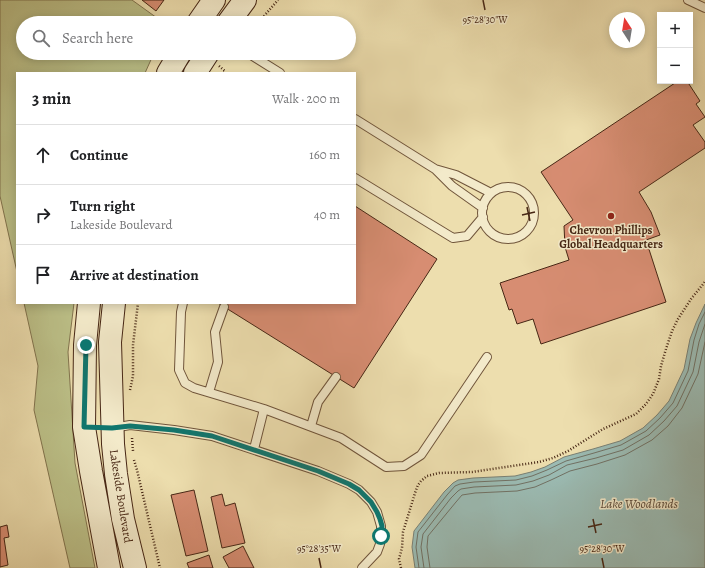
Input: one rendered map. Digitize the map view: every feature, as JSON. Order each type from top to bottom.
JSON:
[{"type":"street","points":[[204,16],[214,0]]},
{"type":"street","points":[[233,16],[245,0]]},
{"type":"street","points":[[169,72],[176,60]]},
{"type":"street","points":[[196,72],[203,60]]},
{"type":"street","name":"Lakeside Boulevard","points":[[89,304],[86,345],[84,427],[90,471],[109,565]]},
{"type":"street","name":"Lakeside Boulevard","points":[[114,304],[110,342],[112,428],[116,474],[123,519],[134,564]]},
{"type":"street","points":[[84,427],[112,428]]},
{"type":"street","points":[[109,565],[134,564]]},
{"type":"lane","points":[[688,0],[705,8]]},
{"type":"lane","points":[[259,60],[278,72]]},
{"type":"lane","points":[[356,120],[435,169],[452,186],[483,212],[486,224],[491,231],[498,236],[514,238],[522,234],[533,221],[533,204],[529,197],[523,191],[506,187],[491,193],[487,198],[483,212],[467,236],[453,238],[356,179]]},
{"type":"lane","points":[[435,169],[456,175],[491,193]]},
{"type":"lane","points":[[183,304],[181,312],[179,370],[185,383],[194,388],[264,409],[341,438],[386,467],[404,466],[421,454],[488,357]]},
{"type":"lane","points":[[209,392],[218,362],[215,332],[224,307]]},
{"type":"lane","points":[[311,426],[318,402],[336,377]]},
{"type":"lane","points":[[254,449],[264,409]]},
{"type":"lane","points":[[112,428],[130,426],[174,430],[212,436],[318,471],[349,484],[359,490],[371,502],[377,512],[382,526],[380,544],[376,552],[362,568]]},
{"type":"path","points":[[264,16],[278,0]]},
{"type":"path","points":[[400,568],[399,559],[402,548],[403,532],[410,505],[418,485],[427,476],[472,472],[539,462],[553,458],[568,451],[603,429],[636,414],[653,394],[672,331],[678,319],[705,281]]},
{"type":"green space","points":[[0,0],[132,0],[154,16],[16,16],[16,60],[151,60],[145,72],[16,72],[16,268],[0,196]]},
{"type":"green space","points":[[24,304],[74,304],[68,352],[75,463],[95,568],[70,568],[34,410],[38,366]]},
{"type":"water","name":"Lake Woodlands","points":[[705,304],[705,568],[415,568],[412,547],[414,531],[444,492],[453,483],[458,480],[515,476],[531,472],[545,467],[564,457],[620,441],[643,428],[669,401],[684,369],[690,339]]},
{"type":"building","points":[[142,0],[164,0],[156,11]]},
{"type":"building","name":"Chevron Phillips Global Headquarters","points":[[673,84],[689,84],[700,101],[696,104],[705,117],[693,125],[705,142],[705,148],[639,192],[651,212],[660,235],[646,240],[666,302],[541,344],[533,319],[517,324],[512,309],[509,310],[500,283],[569,260],[565,247],[564,226],[573,220],[541,172]]},
{"type":"building","points":[[356,207],[437,259],[354,388],[220,304],[356,304]]},
{"type":"building","points":[[194,490],[208,551],[186,556],[171,495]]},
{"type":"building","points":[[222,494],[225,506],[235,503],[245,543],[222,548],[211,497]]},
{"type":"building","points":[[7,525],[9,537],[4,538],[8,565],[0,567],[0,527]]},
{"type":"building","points":[[243,546],[254,568],[229,568],[223,557]]},
{"type":"building","points":[[209,555],[213,568],[189,568],[187,563]]},
{"type":"place","name":"Chevron Phillips Global Headquarters","points":[[611,216]]},
{"type":"route","points":[[86,345],[84,427],[112,428],[130,426],[174,430],[212,436],[318,471],[349,484],[359,490],[371,502],[380,519],[382,526],[381,536]]}]
